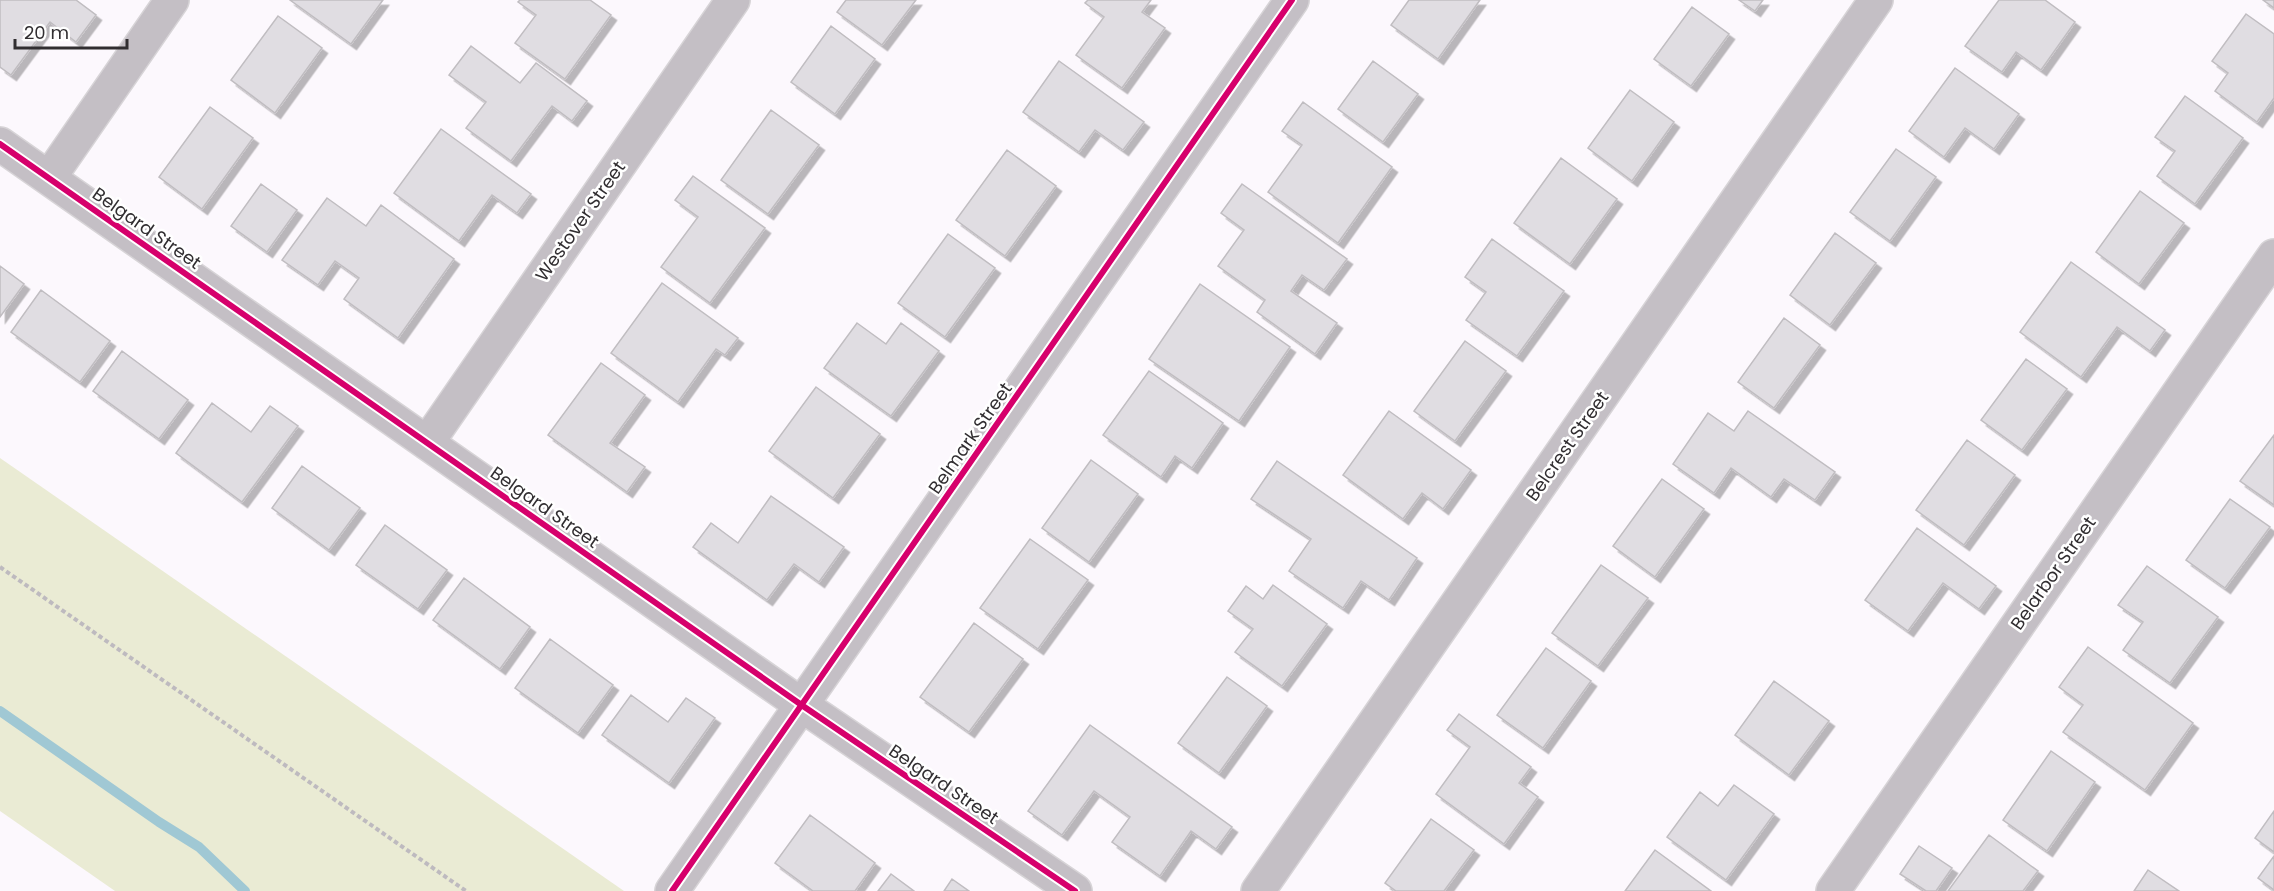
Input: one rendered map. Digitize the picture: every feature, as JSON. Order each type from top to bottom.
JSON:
[{"type":"street","points":[[49,178],[172,0]]},
{"type":"street","name":"Westover Street","points":[[427,443],[733,0]]},
{"type":"street","name":"Belmark Street","points":[[672,891],[1292,0]]},
{"type":"street","name":"Belcrest Street","points":[[1258,891],[1876,0]]},
{"type":"street","name":"Belgard Street","points":[[0,144],[803,705],[1075,891]]},
{"type":"street","name":"Belarbor Street","points":[[1833,891],[2274,256]]},
{"type":"path","points":[[0,567],[466,891]]},
{"type":"green space","points":[[0,458],[624,891],[115,891],[0,811]]},
{"type":"building","points":[[0,0],[76,0],[96,15],[76,42],[50,22],[11,75],[0,67]]},
{"type":"building","points":[[290,0],[383,0],[351,44]]},
{"type":"building","points":[[520,0],[590,0],[611,15],[565,79],[515,43],[536,15],[518,2]]},
{"type":"building","points":[[846,0],[916,0],[882,45],[837,12]]},
{"type":"building","points":[[1088,0],[1151,0],[1142,12],[1165,28],[1122,88],[1076,55],[1104,17],[1085,3]]},
{"type":"building","points":[[1409,0],[1480,0],[1438,59],[1391,25]]},
{"type":"building","points":[[1739,0],[1763,0],[1755,11]]},
{"type":"building","points":[[1999,0],[2045,0],[2075,22],[2041,70],[2016,52],[2002,72],[1965,46]]},
{"type":"building","points":[[2263,0],[2274,0],[2274,8]]},
{"type":"building","points":[[1692,7],[1729,34],[1691,86],[1654,59]]},
{"type":"building","points":[[2246,14],[2274,34],[2274,98],[2257,122],[2215,91],[2228,73],[2212,61]]},
{"type":"building","points":[[278,16],[322,48],[275,113],[231,80]]},
{"type":"building","points":[[831,26],[875,59],[835,114],[791,82]]},
{"type":"building","points":[[471,46],[520,83],[536,63],[587,101],[572,121],[552,106],[511,161],[466,128],[486,102],[449,75]]},
{"type":"building","points":[[1059,61],[1144,122],[1123,150],[1095,130],[1079,152],[1023,112]]},
{"type":"building","points":[[1373,61],[1418,94],[1383,142],[1338,109]]},
{"type":"building","points":[[1955,68],[2019,114],[1994,149],[1965,128],[1944,157],[1909,131]]},
{"type":"building","points":[[1630,90],[1674,122],[1632,181],[1588,148]]},
{"type":"building","points":[[2185,96],[2243,138],[2195,204],[2157,176],[2175,151],[2155,137]]},
{"type":"building","points":[[1303,102],[1392,167],[1338,243],[1268,192],[1302,145],[1282,131]]},
{"type":"building","points":[[210,107],[253,138],[202,209],[159,177]]},
{"type":"building","points":[[771,110],[819,145],[768,214],[721,180]]},
{"type":"building","points":[[441,129],[531,194],[517,213],[492,195],[459,241],[394,193]]},
{"type":"building","points":[[1896,149],[1936,177],[1890,241],[1850,212]]},
{"type":"building","points":[[1007,150],[1056,186],[1005,256],[956,220]]},
{"type":"building","points":[[1561,158],[1617,199],[1570,264],[1514,223]]},
{"type":"building","points":[[693,176],[765,228],[710,303],[661,267],[698,217],[675,200]]},
{"type":"building","points":[[261,184],[297,210],[267,252],[231,226]]},
{"type":"building","points":[[1242,184],[1347,259],[1324,290],[1302,275],[1291,291],[1337,323],[1315,354],[1257,312],[1265,300],[1218,266],[1244,230],[1221,213]]},
{"type":"building","points":[[2140,191],[2184,223],[2139,284],[2096,252]]},
{"type":"building","points":[[327,198],[366,226],[381,205],[454,259],[398,338],[344,299],[359,278],[335,261],[318,285],[282,260]]},
{"type":"building","points":[[1835,233],[1876,263],[1830,325],[1790,295]]},
{"type":"building","points":[[948,234],[995,268],[945,337],[898,303]]},
{"type":"building","points":[[1492,239],[1564,291],[1517,356],[1466,320],[1486,292],[1465,277]]},
{"type":"building","points":[[2071,262],[2165,330],[2150,351],[2117,327],[2081,377],[2020,332]]},
{"type":"building","points":[[0,266],[24,284],[0,317]]},
{"type":"building","points":[[662,283],[738,338],[725,355],[716,349],[678,402],[611,353]]},
{"type":"building","points":[[1200,284],[1290,347],[1239,421],[1149,359]]},
{"type":"building","points":[[41,290],[110,341],[80,382],[11,332]]},
{"type":"building","points":[[1784,318],[1820,345],[1774,408],[1738,382]]},
{"type":"building","points":[[857,323],[886,344],[901,323],[939,351],[891,416],[824,368]]},
{"type":"building","points":[[1465,341],[1506,371],[1455,441],[1414,411]]},
{"type":"building","points":[[122,351],[188,400],[159,439],[93,391]]},
{"type":"building","points":[[2026,359],[2067,389],[2022,450],[1981,420]]},
{"type":"building","points":[[601,363],[645,395],[610,443],[645,467],[627,492],[548,435]]},
{"type":"building","points":[[1149,371],[1223,423],[1192,468],[1175,456],[1161,477],[1103,435]]},
{"type":"building","points":[[816,387],[880,434],[833,498],[769,451]]},
{"type":"building","points":[[212,403],[251,432],[270,406],[298,426],[242,502],[176,453]]},
{"type":"building","points":[[1389,411],[1471,470],[1443,509],[1422,493],[1403,519],[1343,475]]},
{"type":"building","points":[[1748,411],[1835,472],[1815,500],[1784,479],[1771,497],[1731,468],[1714,493],[1673,464],[1708,413],[1734,431]]},
{"type":"building","points":[[2274,435],[2274,505],[2240,481]]},
{"type":"building","points":[[1967,440],[2015,475],[1964,545],[1916,510]]},
{"type":"building","points":[[1091,460],[1138,494],[1089,562],[1042,528]]},
{"type":"building","points":[[1277,461],[1417,558],[1389,600],[1361,581],[1343,608],[1289,571],[1311,539],[1251,499]]},
{"type":"building","points":[[302,466],[360,508],[329,550],[272,508]]},
{"type":"building","points":[[1662,479],[1704,509],[1655,577],[1613,546]]},
{"type":"building","points":[[771,496],[844,547],[819,582],[794,564],[767,600],[693,547],[711,523],[738,543]]},
{"type":"building","points":[[2230,499],[2270,527],[2225,588],[2186,560]]},
{"type":"building","points":[[385,525],[447,570],[418,609],[356,565]]},
{"type":"building","points":[[1917,528],[1996,586],[1979,609],[1943,583],[1908,631],[1865,600]]},
{"type":"building","points":[[1030,539],[1088,580],[1038,649],[980,608]]},
{"type":"building","points":[[1601,565],[1648,598],[1598,666],[1552,633]]},
{"type":"building","points":[[2147,566],[2218,617],[2170,683],[2123,650],[2143,622],[2118,605]]},
{"type":"building","points":[[464,578],[530,627],[500,669],[433,620]]},
{"type":"building","points":[[1273,585],[1327,624],[1282,686],[1235,652],[1253,629],[1228,611],[1246,586],[1263,599]]},
{"type":"building","points":[[974,623],[1023,659],[969,732],[920,697]]},
{"type":"building","points":[[550,639],[613,685],[578,733],[515,688]]},
{"type":"building","points":[[2088,647],[2193,723],[2145,790],[2063,732],[2083,705],[2059,687]]},
{"type":"building","points":[[1546,648],[1591,681],[1543,748],[1497,715]]},
{"type":"building","points":[[1227,677],[1267,706],[1219,773],[1178,743]]},
{"type":"building","points":[[1774,681],[1829,721],[1789,775],[1735,735]]},
{"type":"building","points":[[631,695],[668,722],[686,698],[715,718],[669,783],[602,735]]},
{"type":"building","points":[[1459,714],[1531,767],[1519,783],[1538,797],[1504,844],[1436,794],[1470,747],[1447,730]]},
{"type":"building","points":[[1090,725],[1232,827],[1216,849],[1191,831],[1160,876],[1112,842],[1130,817],[1094,791],[1062,835],[1028,811]]},
{"type":"building","points":[[2051,751],[2095,782],[2047,851],[2003,820]]},
{"type":"building","points":[[1734,785],[1774,814],[1726,880],[1667,837],[1700,792],[1718,806]]},
{"type":"building","points":[[2274,811],[2274,852],[2255,838]]},
{"type":"building","points":[[810,815],[875,863],[855,891],[813,891],[775,863]]},
{"type":"building","points":[[1431,819],[1474,850],[1444,891],[1396,891],[1385,883]]},
{"type":"building","points":[[1989,835],[2038,871],[2023,891],[1948,891]]},
{"type":"building","points":[[1919,846],[1952,868],[1936,891],[1926,891],[1900,874]]},
{"type":"building","points":[[1655,850],[1711,891],[1625,891]]},
{"type":"building","points":[[2274,856],[2274,890],[2258,878]]},
{"type":"building","points":[[2148,870],[2179,891],[2134,891]]},
{"type":"building","points":[[891,874],[914,891],[878,891]]},
{"type":"building","points":[[952,879],[969,891],[944,891]]},
{"type":"waterway","points":[[0,711],[159,822],[199,847],[245,891]]},
{"type":"cycle path","points":[[672,891],[1292,0]]},
{"type":"cycle path","points":[[0,144],[803,706],[1075,891]]}]
